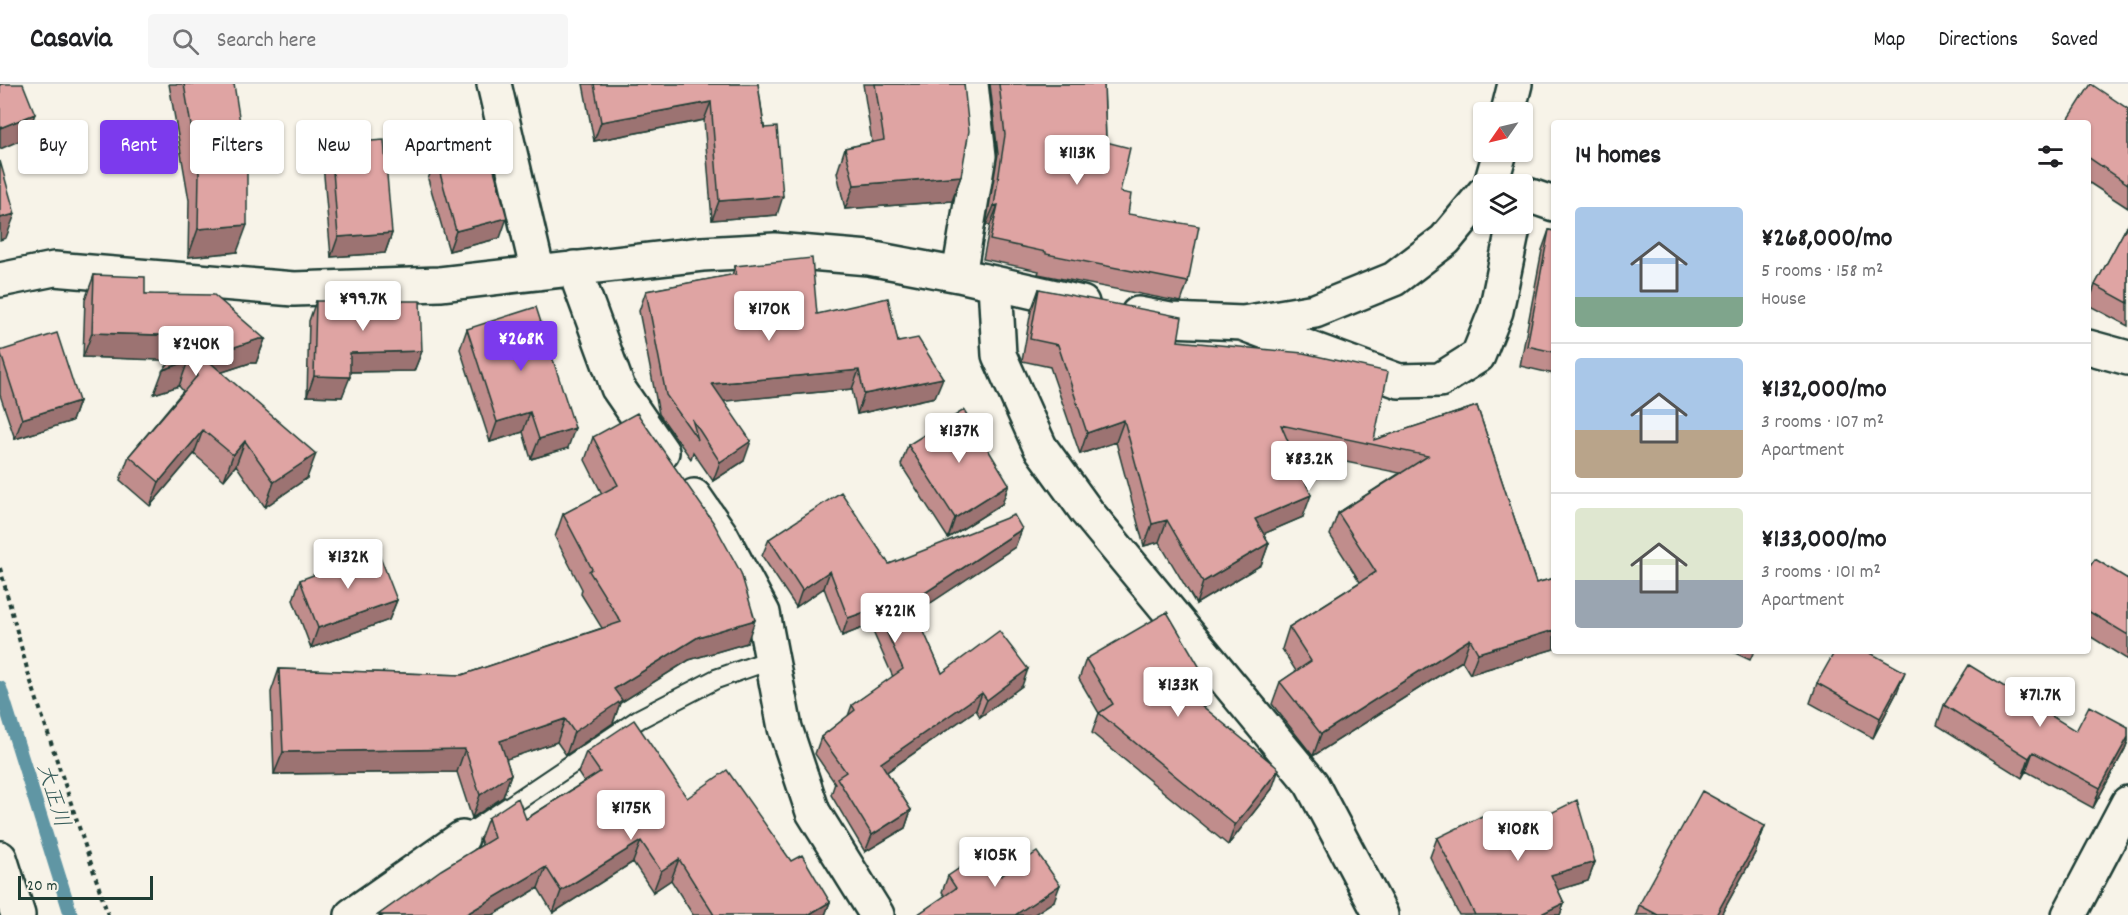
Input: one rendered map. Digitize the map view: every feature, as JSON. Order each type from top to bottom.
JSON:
[{"type":"street","points":[[494,84],[538,273]]},
{"type":"street","points":[[958,275],[979,156],[971,84]]},
{"type":"street","points":[[1510,102],[1515,84]]},
{"type":"street","points":[[1533,195],[1551,203]]},
{"type":"street","points":[[0,280],[54,269],[294,289],[440,284],[702,254],[775,250],[869,258],[1170,320],[1243,323],[1315,311],[1394,279],[1445,240],[1473,209]]},
{"type":"street","points":[[1243,323],[1399,381],[1440,380],[1479,356],[1496,311],[1512,234]]},
{"type":"street","points":[[574,268],[618,388],[721,535],[763,613],[785,728],[813,812],[877,915]]},
{"type":"street","points":[[995,284],[999,356],[1040,447],[1087,512],[1311,783],[1381,915]]},
{"type":"street","points":[[2091,347],[2128,358]]},
{"type":"street","points":[[2069,915],[2128,803]]},
{"type":"street","points":[[352,915],[462,838]]},
{"type":"street","points":[[0,858],[18,915]]},
{"type":"lane","points":[[462,838],[639,719],[716,679],[773,660]]},
{"type":"path","points":[[0,568],[28,676],[108,915]]},
{"type":"building","points":[[0,84],[23,84],[35,114],[0,128]]},
{"type":"building","points":[[184,84],[234,84],[240,120],[190,120]]},
{"type":"building","points":[[594,84],[758,84],[764,128],[777,127],[783,196],[719,201],[711,102],[601,122]]},
{"type":"building","points":[[875,84],[964,84],[969,131],[961,176],[854,185],[845,148],[884,140]]},
{"type":"building","points":[[999,84],[1104,84],[1106,142],[1130,148],[1120,192],[1131,194],[1128,214],[1199,226],[1188,282],[1046,254],[1046,252],[990,240],[998,205],[994,206],[1005,135]]},
{"type":"building","points":[[2091,84],[2128,109],[2128,184],[2091,159],[2091,120],[2068,120]]},
{"type":"building","points":[[383,140],[383,174],[387,174],[392,233],[338,237],[333,174],[371,174],[371,141]]},
{"type":"building","points":[[0,161],[15,214],[0,218]]},
{"type":"building","points":[[199,174],[247,174],[247,225],[198,229]]},
{"type":"building","points":[[440,174],[495,174],[507,218],[456,231]]},
{"type":"building","points":[[2128,224],[2128,303],[2095,285]]},
{"type":"building","points":[[1549,230],[1551,230],[1551,351],[1527,346]]},
{"type":"building","points":[[812,258],[817,314],[888,298],[898,342],[918,338],[943,378],[864,394],[859,370],[712,384],[751,441],[720,462],[692,419],[698,440],[666,395],[646,291],[736,274],[735,266]]},
{"type":"building","points":[[94,275],[145,277],[145,294],[214,295],[265,339],[204,357],[316,454],[274,482],[245,441],[233,455],[203,430],[159,482],[129,456],[198,375],[188,361],[163,370],[192,336],[92,333]]},
{"type":"building","points":[[1039,289],[1182,317],[1178,341],[1303,353],[1388,372],[1374,440],[1477,406],[1536,583],[1551,579],[1551,631],[1478,653],[1470,639],[1321,734],[1280,682],[1311,661],[1289,627],[1376,572],[1338,513],[1428,456],[1281,425],[1311,495],[1255,519],[1269,543],[1203,582],[1167,520],[1152,524],[1124,420],[1087,433],[1058,345],[1030,339]]},
{"type":"building","points":[[316,301],[420,301],[422,351],[350,353],[350,377],[314,376]]},
{"type":"building","points":[[536,307],[575,428],[539,439],[530,412],[497,422],[467,329]]},
{"type":"building","points":[[57,333],[79,401],[22,419],[0,351]]},
{"type":"building","points":[[964,410],[1009,484],[955,518],[908,445]]},
{"type":"building","points":[[637,413],[713,522],[741,573],[755,620],[698,637],[614,689],[622,700],[574,732],[565,719],[500,741],[511,774],[480,795],[465,749],[283,752],[279,669],[462,675],[621,622],[589,571],[592,569],[563,514],[618,485],[593,437]]},
{"type":"building","points":[[841,492],[889,564],[1014,515],[1022,529],[911,602],[942,673],[999,631],[1028,669],[987,700],[982,693],[881,763],[911,810],[872,835],[837,778],[846,772],[821,737],[855,710],[852,705],[903,669],[876,608],[848,618],[830,571],[802,590],[769,539]]},
{"type":"building","points":[[378,551],[397,600],[318,628],[300,580]]},
{"type":"building","points":[[2095,559],[2128,579],[2128,635],[2091,613],[2091,565]]},
{"type":"building","points":[[1167,612],[1209,683],[1189,695],[1279,769],[1235,825],[1099,713],[1113,704],[1086,659]]},
{"type":"building","points":[[1833,654],[1872,654],[1905,672],[1880,718],[1817,683]]},
{"type":"building","points":[[1969,665],[2076,731],[2089,706],[2128,727],[2128,737],[2100,788],[2033,752],[2029,758],[1944,705]]},
{"type":"building","points":[[634,720],[687,798],[727,770],[791,861],[802,855],[830,902],[808,915],[714,915],[679,859],[661,871],[641,841],[561,891],[546,867],[465,915],[378,915],[441,870],[494,838],[488,818],[518,798],[526,819],[600,772],[586,752]]},
{"type":"building","points":[[1702,791],[1765,826],[1716,915],[1658,915],[1639,905]]},
{"type":"building","points":[[1577,800],[1595,862],[1551,875],[1564,903],[1539,915],[1475,915],[1437,838],[1482,816],[1495,841]]},
{"type":"building","points":[[985,851],[1001,876],[1037,852],[1060,885],[1015,915],[917,915],[956,888],[948,876]]},
{"type":"waterway","name":"大正川","points":[[0,688],[71,915]]}]
